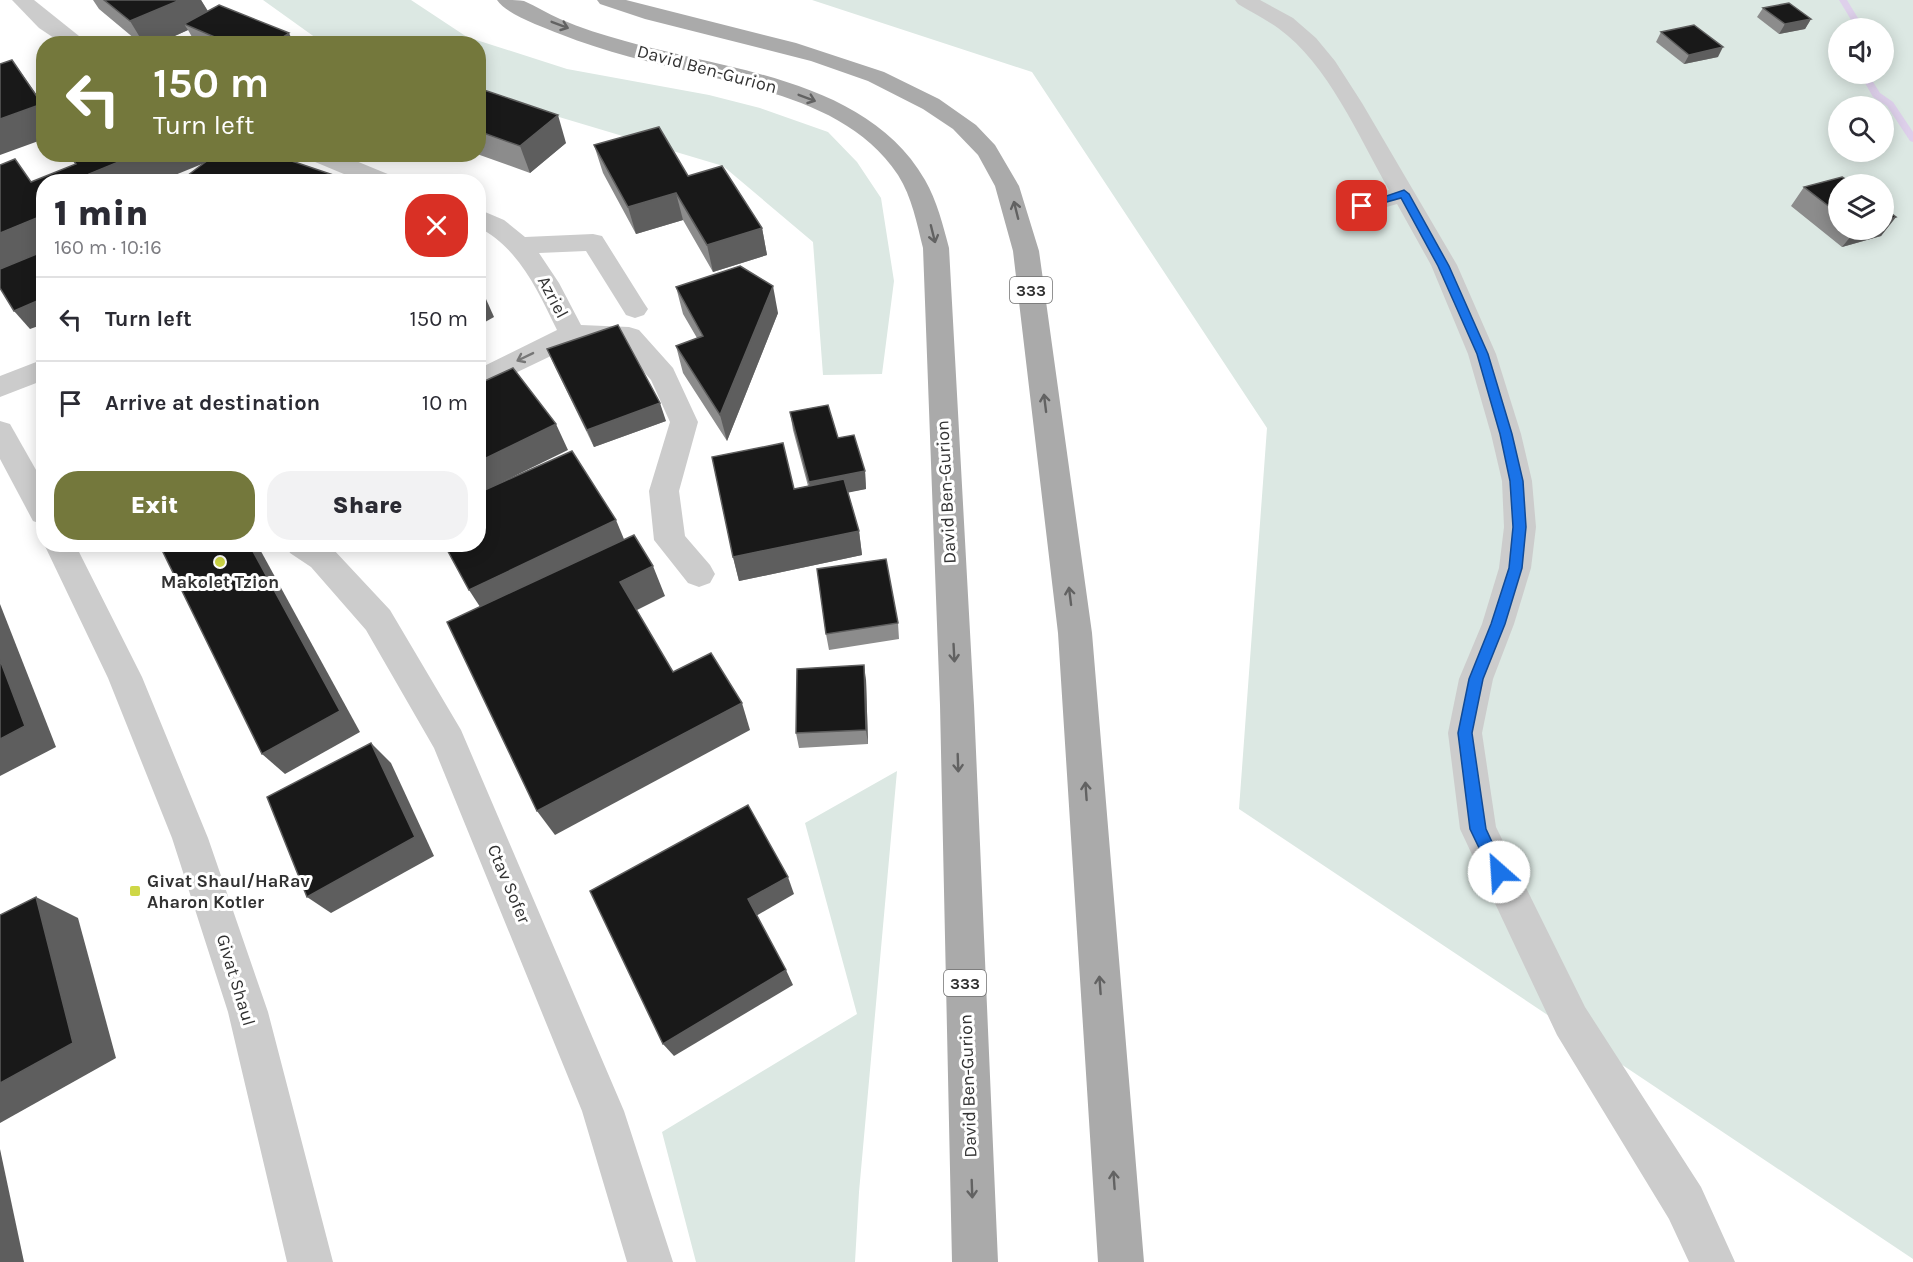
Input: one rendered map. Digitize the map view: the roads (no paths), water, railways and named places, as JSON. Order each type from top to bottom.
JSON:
[{"type":"main road","name":"David Ben-Gurion","points":[[507,0],[525,12],[590,36],[757,81],[807,97],[843,113],[882,141],[907,170],[925,206],[936,248],[957,705],[975,1262]]},
{"type":"main road","name":"333","points":[[607,0],[670,19],[813,54],[870,73],[909,90],[955,118],[987,150],[1012,195],[1026,251],[1075,633],[1121,1262]]},
{"type":"street","points":[[22,0],[47,23],[66,36]]},
{"type":"street","points":[[1245,0],[1285,23],[1308,43],[1327,66],[1404,194],[1444,266],[1482,354],[1506,434],[1517,481],[1520,527],[1515,568],[1498,624],[1476,679],[1465,733],[1478,829],[1571,1021],[1685,1203],[1712,1262]]},
{"type":"street","points":[[336,162],[366,174]]},
{"type":"street","points":[[1362,206],[1404,194]]},
{"type":"street","name":"Azriel","points":[[486,220],[520,246],[540,272],[572,334],[486,377]]},
{"type":"street","points":[[520,246],[593,242],[635,309]]},
{"type":"street","points":[[572,334],[629,337],[663,375],[684,422],[664,492],[670,540],[699,574]]},
{"type":"street","points":[[0,387],[36,372]]},
{"type":"street","points":[[0,432],[36,498]]},
{"type":"street","name":"Givat Shaul","points":[[64,552],[125,677],[190,838],[248,1012],[310,1262]]},
{"type":"street","name":"Ctav Sofer","points":[[313,552],[322,558],[378,620],[449,741],[603,1111],[650,1262]]},
{"type":"waterway","points":[[1843,0],[1854,18]]},
{"type":"waterway","points":[[1870,84],[1876,95],[1890,104],[1913,139]]},
{"type":"place","name":"Makolet Tzion","points":[[220,562]]},
{"type":"place","name":"Givat Shaul/HaRav Aharon Kotler","points":[[135,891]]}]
